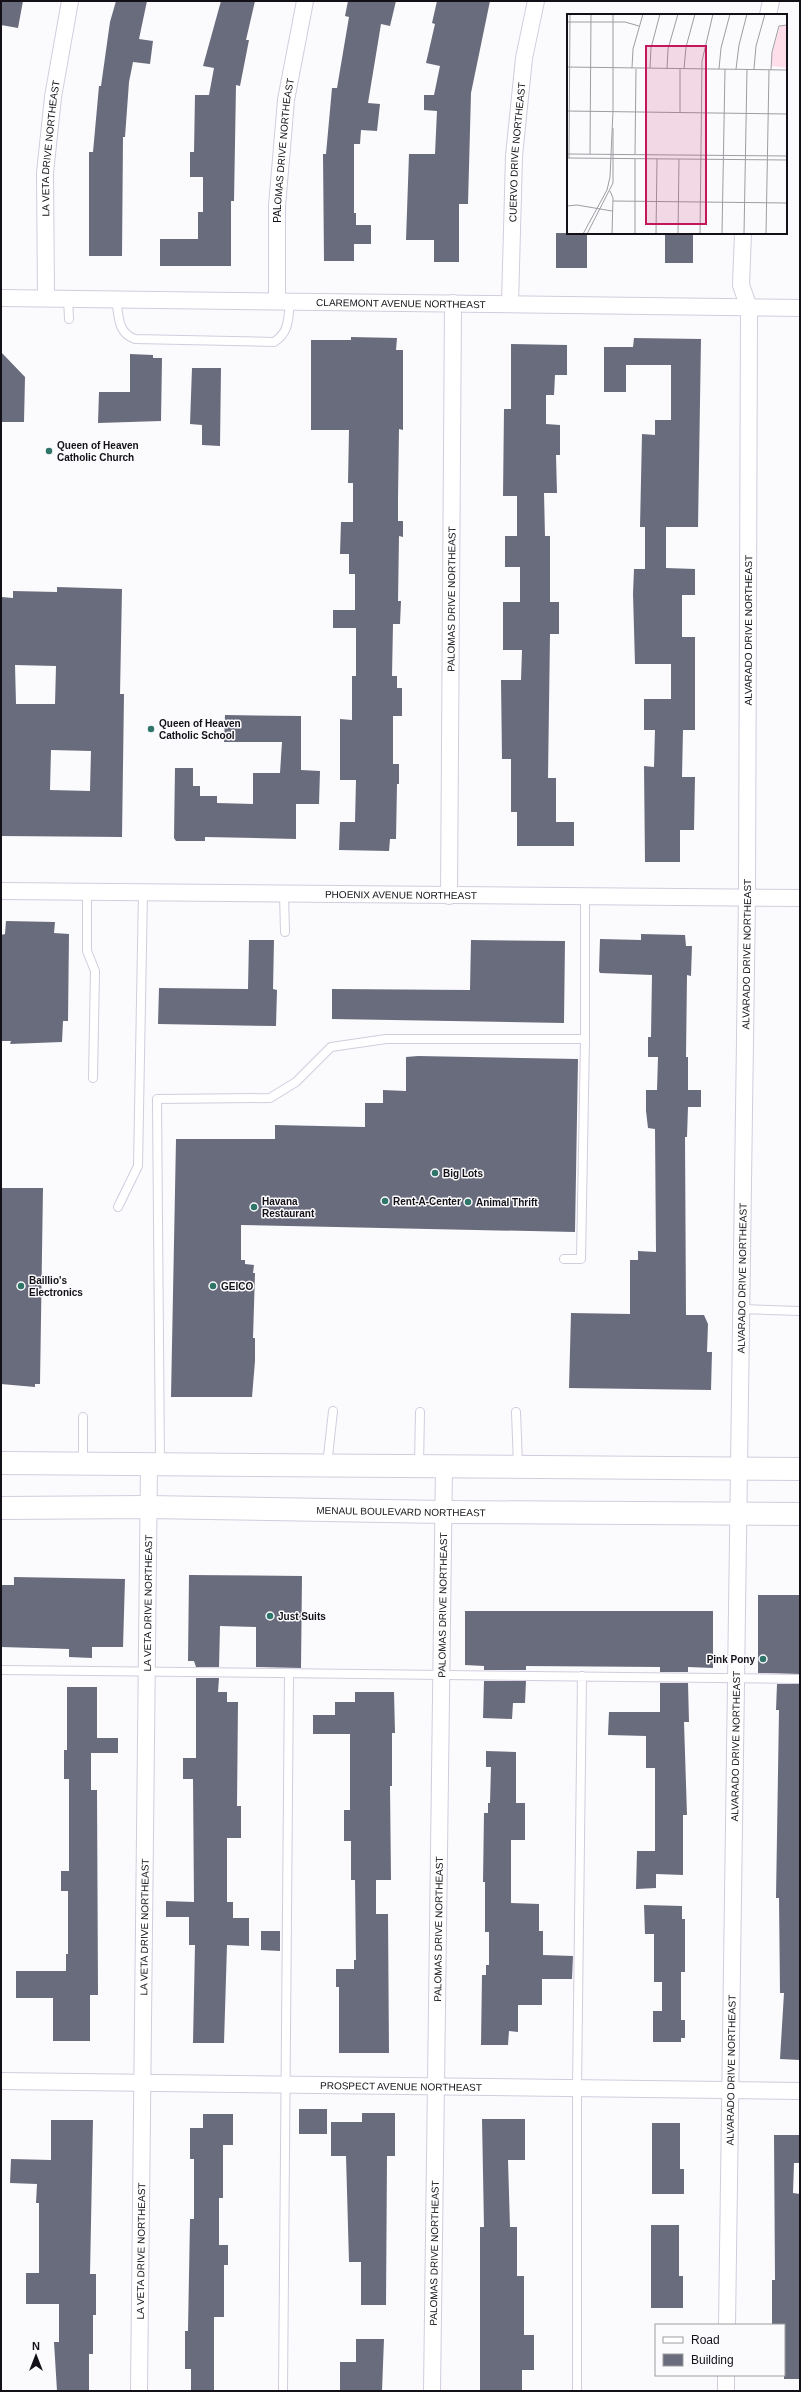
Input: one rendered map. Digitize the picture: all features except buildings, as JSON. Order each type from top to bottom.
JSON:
[{"type":"main road","points":[[2,1463],[800,1469]]},
{"type":"main road","name":"MENAUL BOULEVARD NORTHEAST","points":[[1,1508],[147,1507],[443,1512],[800,1514]]},
{"type":"street","name":"LA VETA DRIVE NORTHEAST","points":[[46,297],[45,173],[53,97],[70,1]]},
{"type":"street","name":"PALOMAS DRIVE NORTHEAST","points":[[283,301],[277,206],[286,100],[305,1]]},
{"type":"street","name":"CUERVO DRIVE NORTHEAST","points":[[510,304],[514,156],[524,58],[536,1]]},
{"type":"street","points":[[768,14],[771,1]]},
{"type":"street","name":"ALVARADO DRIVE NORTHEAST","points":[[727,2324],[747,897],[749,308],[741,285],[743,234]]},
{"type":"street","name":"CLAREMONT AVENUE NORTHEAST","points":[[1,298],[46,297],[800,308]]},
{"type":"street","name":"PALOMAS DRIVE NORTHEAST","points":[[449,896],[453,303]]},
{"type":"street","name":"PHOENIX AVENUE NORTHEAST","points":[[1,891],[800,898]]},
{"type":"street","name":"LA VETA DRIVE NORTHEAST","points":[[139,2391],[148,1672],[147,1507],[154,1464]]},
{"type":"street","name":"PALOMAS DRIVE NORTHEAST","points":[[432,2391],[444,1467]]},
{"type":"street","name":"PROSPECT AVENUE NORTHEAST","points":[[1,2081],[800,2091]]},
{"type":"street","points":[[726,2376],[726,2391]]},
{"type":"lane","points":[[68,298],[69,319]]},
{"type":"lane","points":[[116,298],[121,329],[126,336],[135,340],[274,342],[284,336],[287,327],[283,301]]},
{"type":"lane","points":[[87,892],[87,951],[95,971],[93,1078]]},
{"type":"lane","points":[[118,1207],[138,1166],[143,892]]},
{"type":"lane","points":[[284,894],[285,932]]},
{"type":"lane","points":[[564,1259],[580,1259],[585,1039],[585,896]]},
{"type":"lane","points":[[154,1464],[157,1099],[270,1098],[296,1082],[331,1047],[386,1039],[585,1039]]},
{"type":"lane","points":[[741,1310],[800,1311]]},
{"type":"lane","points":[[327,1465],[333,1411]]},
{"type":"lane","points":[[419,1466],[420,1412]]},
{"type":"lane","points":[[516,1412],[518,1467]]},
{"type":"lane","points":[[83,1417],[83,1463]]},
{"type":"lane","points":[[1,1670],[736,1677],[800,1679]]},
{"type":"lane","points":[[283,2391],[284,2085],[290,1673]]},
{"type":"lane","points":[[577,2391],[576,2089],[582,1676]]},
{"type":"place","name":"Queen of Heaven Catholic Church","points":[[49,451]]},
{"type":"place","name":"Queen of Heaven Catholic School","points":[[151,729]]},
{"type":"place","name":"Big Lots","points":[[435,1173]]},
{"type":"place","name":"Rent-A-Center","points":[[385,1201]]},
{"type":"place","name":"Animal Thrift","points":[[468,1202]]},
{"type":"place","name":"Havana Restaurant","points":[[254,1207]]},
{"type":"place","name":"Baillio's Electronics","points":[[21,1286]]},
{"type":"place","name":"GEICO","points":[[213,1286]]},
{"type":"place","name":"Just Suits","points":[[270,1616]]},
{"type":"place","name":"Pink Pony","points":[[763,1659]]}]
